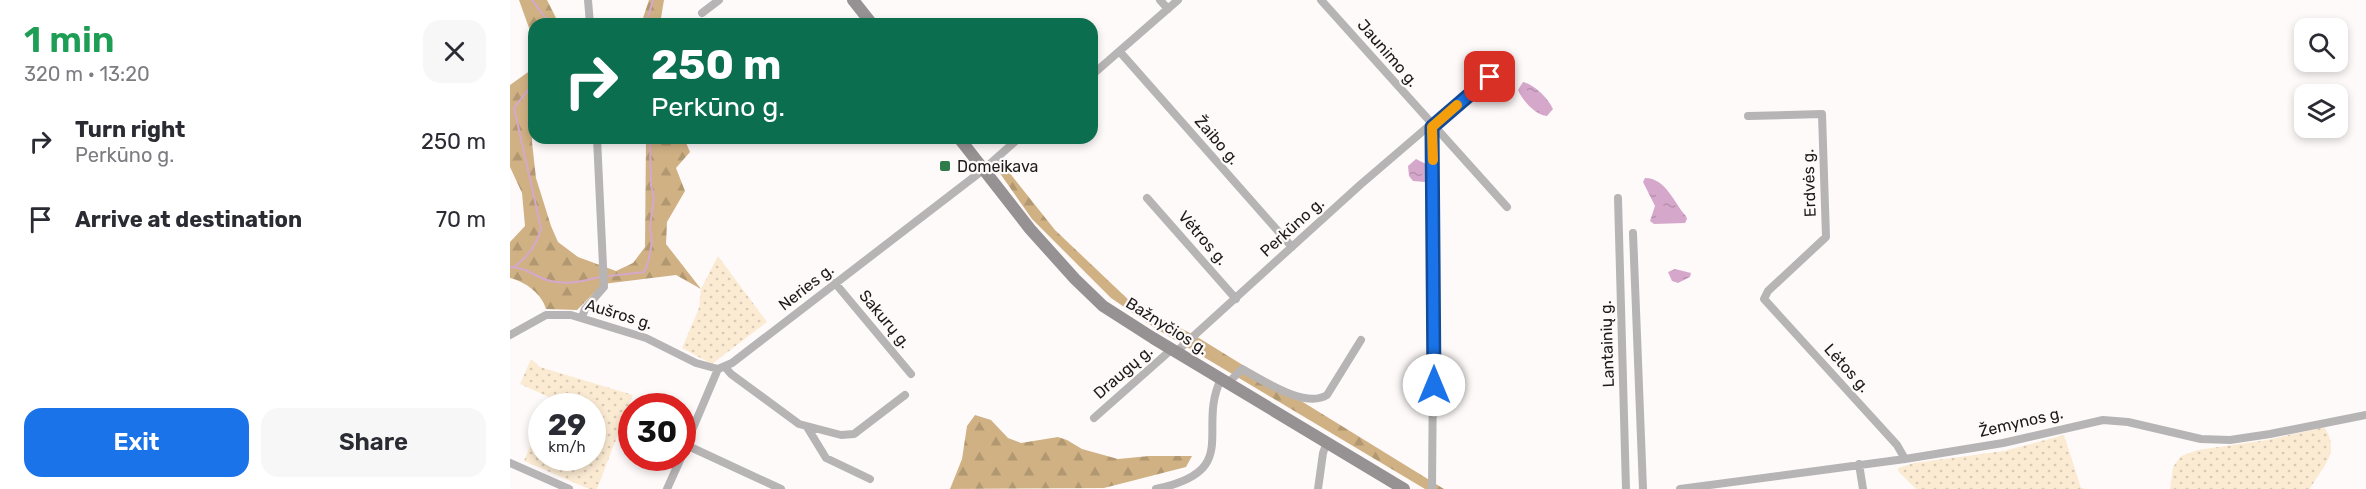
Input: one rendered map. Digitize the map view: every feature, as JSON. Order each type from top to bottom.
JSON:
[{"type":"main road","points":[[853,0],[867,18]]},
{"type":"main road","name":"Bažnyčios g.","points":[[963,144],[1030,229],[1090,294],[1118,316],[1404,489]]},
{"type":"street","points":[[588,0],[590,18]]},
{"type":"street","points":[[702,13],[719,0]]},
{"type":"street","points":[[1160,0],[1168,9]]},
{"type":"street","points":[[1098,70],[1178,0]]},
{"type":"street","name":"Jaunimo g.","points":[[1321,0],[1431,126],[1507,207]]},
{"type":"street","name":"Žaibo g.","points":[[1120,52],[1292,247]]},
{"type":"street","name":"Perkūno g.","points":[[1174,350],[1236,299],[1292,247],[1490,77]]},
{"type":"street","name":"Erdvės g.","points":[[1748,116],[1822,114],[1826,237],[1768,291],[1764,299]]},
{"type":"street","points":[[1431,126],[1434,246],[1432,489]]},
{"type":"street","points":[[582,317],[585,309],[603,290],[597,144]]},
{"type":"street","name":"Neries g.","points":[[721,368],[983,170],[1012,144]]},
{"type":"street","name":"Vėtros g.","points":[[1147,198],[1236,299]]},
{"type":"street","name":"Lantainių g.","points":[[1618,198],[1626,489]]},
{"type":"street","points":[[1633,233],[1643,489]]},
{"type":"street","name":"Sakurų g.","points":[[835,283],[910,374]]},
{"type":"street","name":"Lėtos g.","points":[[1764,299],[1897,445],[1905,459]]},
{"type":"street","name":"Aušros g.","points":[[510,334],[546,315],[563,314],[582,317],[646,338],[702,366],[721,368]]},
{"type":"street","points":[[1156,489],[1180,487],[1202,469],[1214,447],[1216,390],[1225,381],[1242,369],[1299,397],[1320,400],[1327,395],[1361,340]]},
{"type":"street","name":"Draugų g.","points":[[1094,418],[1174,350]]},
{"type":"street","points":[[696,423],[721,368],[786,416],[807,427],[841,435],[854,434],[905,395]]},
{"type":"street","name":"Žemynos g.","points":[[1680,489],[1905,459],[2003,443],[2103,420],[2128,422],[2201,439],[2230,440],[2366,415]]},
{"type":"street","points":[[807,427],[826,458],[870,479]]},
{"type":"street","points":[[1318,489],[1323,453],[1327,442]]},
{"type":"street","points":[[696,457],[781,489]]},
{"type":"street","points":[[510,463],[569,489]]},
{"type":"street","points":[[1859,464],[1863,489]]},
{"type":"street","points":[[667,489],[675,471]]},
{"type":"shaded area","points":[[718,256],[767,322],[712,364],[682,348],[699,308],[701,289]]},
{"type":"shaded area","points":[[531,359],[540,367],[626,393],[618,393],[618,434],[606,466],[606,393],[540,393],[520,384]]},
{"type":"shaded area","points":[[2324,427],[2329,436],[2330,453],[2310,489],[2170,489],[2173,467],[2181,456],[2198,450],[2267,440]]},
{"type":"shaded area","points":[[2064,435],[2081,488],[2087,489],[1916,489],[1898,471],[1898,468],[1914,463],[2004,451]]},
{"type":"shaded area","points":[[547,471],[604,471],[597,489],[589,489]]},
{"type":"green space","points":[[519,0],[547,0],[556,18],[528,18],[528,25]]},
{"type":"green space","points":[[649,0],[664,0],[661,18],[643,18]]},
{"type":"green space","points":[[528,72],[528,144],[532,144],[536,178],[558,242],[578,257],[616,271],[633,263],[645,247],[646,144],[687,144],[690,152],[676,168],[685,191],[667,222],[666,244],[701,289],[676,275],[603,284],[577,310],[546,309],[541,298],[532,289],[510,278],[510,242],[525,226],[522,193],[510,167],[510,85]]},
{"type":"green space","points":[[997,157],[1055,230],[1134,305],[1194,335],[1444,489],[1425,489],[1155,328],[1111,298],[1032,219],[992,162]]},
{"type":"green space","points":[[975,415],[991,420],[1008,438],[1021,443],[1058,437],[1082,449],[1118,459],[1192,456],[1186,467],[1104,488],[950,489],[962,459],[967,426]]},
{"type":"water","points":[[1523,82],[1541,92],[1548,101],[1553,109],[1547,116],[1530,107],[1523,98],[1518,90]]},
{"type":"water","points":[[1416,159],[1428,165],[1428,178],[1425,182],[1413,181],[1409,176],[1408,166]]},
{"type":"water","points":[[1645,178],[1659,182],[1669,192],[1686,216],[1685,223],[1654,224],[1650,221],[1655,206],[1643,182]]},
{"type":"water","points":[[1675,269],[1691,273],[1690,277],[1678,283],[1672,281],[1668,272]]},
{"type":"waterway","points":[[532,0],[546,18]]},
{"type":"waterway","points":[[648,18],[653,0]]},
{"type":"waterway","points":[[514,267],[531,250],[541,228],[514,108],[528,90]]},
{"type":"waterway","points":[[609,276],[644,272],[648,263],[652,242],[650,226],[654,198],[651,185],[650,144]]},
{"type":"waterway","points":[[510,267],[520,268],[560,283],[600,277]]},
{"type":"slow traffic","points":[[1433,160],[1432,127],[1457,105]]},
{"type":"place","name":"Domeikava","points":[[945,166]]},
{"type":"route","points":[[1434,385],[1432,127],[1490,77]]}]
